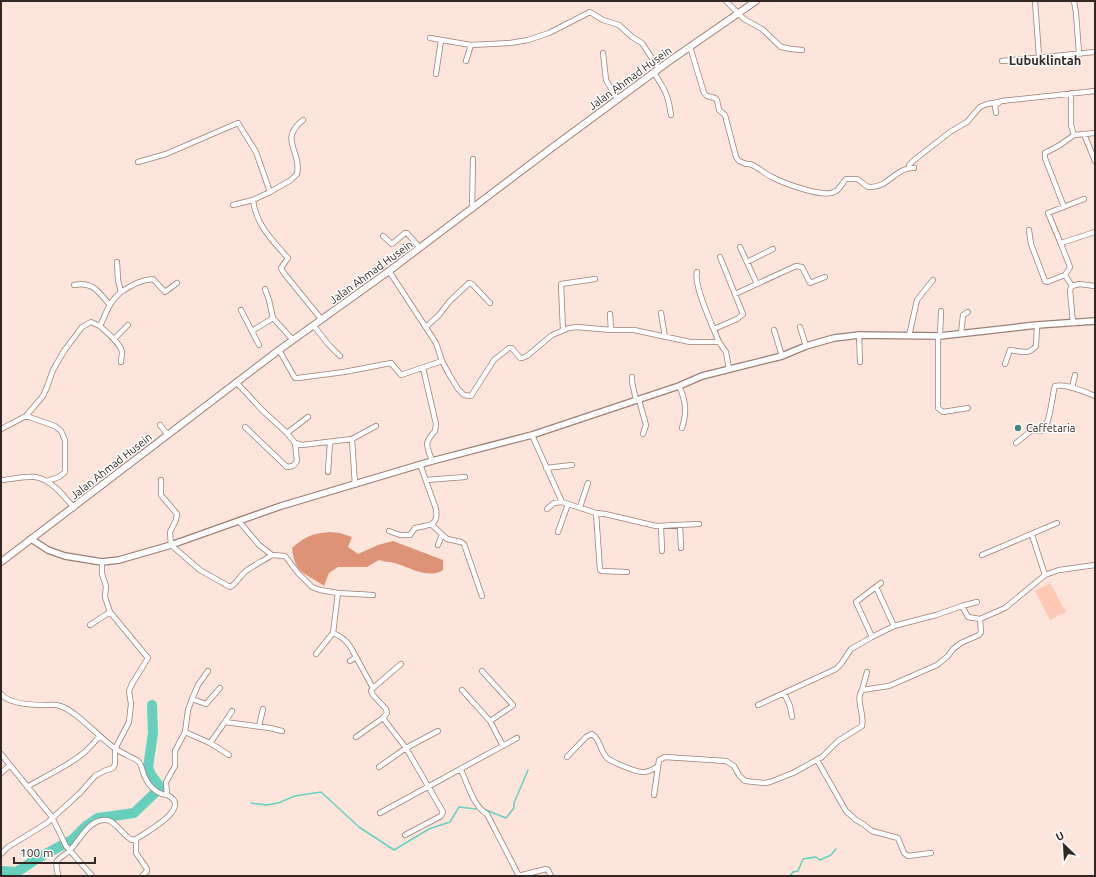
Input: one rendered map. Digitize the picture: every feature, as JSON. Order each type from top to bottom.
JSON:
[{"type":"main road","name":"Jalan Ahmad Husein","points":[[1,562],[74,508],[279,350],[389,271],[547,151],[656,71],[756,1]]},
{"type":"street","points":[[726,1],[737,14],[762,29],[781,47],[791,50],[802,50]]},
{"type":"street","points":[[1035,1],[1039,57]]},
{"type":"street","points":[[1074,1],[1078,53]]},
{"type":"street","points":[[430,38],[471,45],[528,40],[549,33],[590,12],[603,20],[619,25],[632,37],[642,43],[669,98],[671,115]]},
{"type":"street","points":[[436,74],[441,40]]},
{"type":"street","points":[[466,61],[471,45]]},
{"type":"street","points":[[690,47],[704,93],[707,96],[717,100],[719,110],[725,115],[736,157],[740,161],[746,164],[748,163],[754,165],[757,169],[793,186],[827,194],[836,192],[845,180],[850,178],[859,180],[869,187],[882,185],[901,170],[911,167],[909,165],[913,161],[950,132],[967,122],[980,107],[987,104],[1095,91]]},
{"type":"street","points":[[1002,61],[1095,52]]},
{"type":"street","points":[[603,53],[606,80],[618,100]]},
{"type":"street","points":[[1071,93],[1071,125],[1074,135]]},
{"type":"street","points":[[996,113],[995,106],[999,102]]},
{"type":"street","points":[[233,205],[253,200],[270,192],[291,180],[297,174],[297,161],[291,135],[295,126],[303,120]]},
{"type":"street","points":[[138,162],[166,154],[238,123],[256,152],[270,192]]},
{"type":"street","points":[[1064,207],[1044,155],[1074,135],[1095,133]]},
{"type":"street","points":[[1084,134],[1095,161]]},
{"type":"street","points":[[472,209],[473,159]]},
{"type":"street","points":[[1029,230],[1031,244],[1045,281],[1047,282],[1065,275],[1070,267],[1048,213],[1084,199]]},
{"type":"street","points":[[253,200],[255,212],[265,231],[288,258],[281,268],[283,272],[322,320]]},
{"type":"street","points":[[1061,244],[1095,232]]},
{"type":"street","points":[[383,236],[392,244],[407,233],[420,248]]},
{"type":"street","points":[[740,247],[757,284]]},
{"type":"street","points":[[747,262],[773,249]]},
{"type":"street","points":[[714,329],[742,316],[742,311],[720,257]]},
{"type":"street","points":[[117,262],[118,280],[121,292]]},
{"type":"street","points":[[735,294],[796,266],[802,267],[810,283],[825,277]]},
{"type":"street","points":[[389,271],[436,342],[442,361],[458,389],[464,395],[469,397],[474,392],[488,367],[504,351],[512,348],[519,357],[522,358],[527,356],[548,337],[563,330],[577,327],[610,330],[634,330],[690,342],[719,342]]},
{"type":"street","points":[[697,272],[695,277],[704,305],[719,342],[726,352],[726,360],[729,369]]},
{"type":"street","points":[[1065,275],[1072,286]]},
{"type":"street","points":[[100,326],[105,317],[109,304],[121,292],[134,284],[143,280],[153,279],[165,292],[177,283]]},
{"type":"street","points":[[563,330],[561,284],[595,279]]},
{"type":"street","points":[[909,336],[917,300],[933,280]]},
{"type":"street","points":[[426,327],[469,283],[472,284],[490,303]]},
{"type":"street","points":[[74,285],[89,284],[109,304]]},
{"type":"street","points":[[1072,286],[1079,284],[1095,286]]},
{"type":"street","points":[[1072,286],[1070,290],[1073,322]]},
{"type":"street","points":[[265,289],[273,318],[293,340]]},
{"type":"street","points":[[242,310],[259,345]]},
{"type":"street","points":[[941,311],[939,336],[938,408],[943,412],[968,408]]},
{"type":"street","points":[[961,334],[963,315],[968,312]]},
{"type":"street","points":[[661,313],[665,337]]},
{"type":"street","points":[[610,314],[610,330]]},
{"type":"street","points":[[252,331],[273,318]]},
{"type":"street","points":[[31,539],[48,550],[65,556],[102,562],[120,560],[171,545],[281,506],[355,485],[420,464],[532,435],[679,386],[702,376],[782,356],[806,346],[834,338],[859,335],[939,336],[1037,325],[1095,321]]},
{"type":"street","points":[[1,429],[26,416],[43,396],[58,361],[77,333],[88,322],[100,326],[114,339],[122,352],[121,362]]},
{"type":"street","points":[[114,339],[128,325]]},
{"type":"street","points":[[1005,364],[1010,350],[1027,353],[1032,351],[1036,346],[1037,325]]},
{"type":"street","points":[[314,326],[328,344],[340,356]]},
{"type":"street","points":[[800,327],[806,346]]},
{"type":"street","points":[[774,330],[782,356]]},
{"type":"street","points":[[859,335],[860,362]]},
{"type":"street","points":[[279,350],[289,365],[295,378],[344,372],[388,363],[393,364],[401,375],[442,361]]},
{"type":"street","points":[[423,368],[436,424],[435,431],[429,437],[427,443],[432,461]]},
{"type":"street","points":[[1072,388],[1075,374]]},
{"type":"street","points":[[632,377],[637,400],[646,425],[643,434]]},
{"type":"street","points":[[237,383],[262,410],[287,433],[294,443],[297,460],[296,464],[287,467],[246,427]]},
{"type":"street","points":[[1016,443],[1033,430],[1044,430],[1048,420],[1056,386],[1058,385],[1072,388],[1095,396]]},
{"type":"street","points":[[679,386],[686,407],[682,428]]},
{"type":"street","points":[[26,416],[54,426],[61,431],[64,437],[65,472],[59,478],[47,481]]},
{"type":"street","points":[[287,433],[308,416]]},
{"type":"street","points":[[160,424],[168,435]]},
{"type":"street","points":[[294,443],[302,445],[352,439],[376,426]]},
{"type":"street","points":[[532,435],[562,502]]},
{"type":"street","points":[[352,439],[355,485]]},
{"type":"street","points":[[328,472],[330,442]]},
{"type":"street","points":[[389,531],[406,536],[412,534],[416,528],[424,527],[431,524],[435,520],[437,515],[420,464]]},
{"type":"street","points":[[546,468],[572,465]]},
{"type":"street","points":[[4,480],[34,477],[47,481],[74,508]]},
{"type":"street","points":[[426,480],[465,477]]},
{"type":"street","points":[[161,480],[161,495],[177,514],[170,535],[171,545],[196,567],[230,587],[248,570],[272,555]]},
{"type":"street","points":[[580,507],[588,483]]},
{"type":"street","points":[[547,509],[554,503],[562,502],[596,513],[661,527],[699,524]]},
{"type":"street","points":[[558,532],[568,504]]},
{"type":"street","points":[[596,513],[599,569],[602,571],[627,572]]},
{"type":"street","points":[[239,521],[259,544],[272,555],[285,556],[298,574],[312,587],[338,593],[373,595]]},
{"type":"street","points":[[982,555],[1032,535],[1057,523]]},
{"type":"street","points":[[431,524],[446,539],[464,544],[482,596]]},
{"type":"street","points":[[680,526],[681,548]]},
{"type":"street","points":[[661,527],[662,551]]},
{"type":"street","points":[[438,546],[442,535]]},
{"type":"street","points":[[1032,535],[1045,574]]},
{"type":"street","points":[[1,854],[8,847],[40,828],[80,793],[95,776],[113,768],[116,764],[115,749],[129,722],[131,704],[129,693],[148,658],[110,612],[105,598],[106,589],[102,574],[102,562]]},
{"type":"street","points":[[962,606],[968,616],[980,619],[1005,608],[1045,574],[1059,570],[1095,565]]},
{"type":"street","points":[[872,637],[856,601],[881,583]]},
{"type":"street","points":[[876,587],[894,626]]},
{"type":"street","points":[[316,654],[333,632],[338,593]]},
{"type":"street","points":[[758,705],[836,669],[851,650],[894,626],[977,602]]},
{"type":"street","points":[[90,625],[110,612]]},
{"type":"street","points":[[862,690],[890,686],[936,665],[961,643],[979,635],[981,630],[980,619]]},
{"type":"street","points":[[333,632],[349,643],[373,688],[371,691],[373,695],[386,709],[387,713],[383,718],[356,737]]},
{"type":"street","points":[[350,661],[356,657]]},
{"type":"street","points":[[373,688],[402,664]]},
{"type":"street","points":[[167,795],[166,782],[175,766],[175,751],[185,732],[188,710],[198,685],[208,671]]},
{"type":"street","points":[[482,671],[513,705],[490,721]]},
{"type":"street","points":[[654,795],[659,760],[665,757],[726,761],[734,766],[745,781],[765,783],[793,773],[817,760],[838,741],[862,726],[863,720],[860,694],[867,672]]},
{"type":"street","points":[[192,699],[206,704],[220,688]]},
{"type":"street","points":[[462,690],[490,721],[503,746]]},
{"type":"street","points":[[784,692],[790,706],[792,717]]},
{"type":"street","points":[[1,694],[6,699],[21,703],[62,706],[83,721],[115,749],[141,763],[144,774],[154,790],[161,794],[167,795],[173,799],[175,804],[172,813],[163,821],[136,839],[132,840],[111,822],[106,820],[95,823],[88,828],[70,850],[58,860],[58,876]]},
{"type":"street","points":[[260,726],[263,709]]},
{"type":"street","points":[[210,743],[232,711]]},
{"type":"street","points":[[383,718],[406,748],[443,812],[405,835]]},
{"type":"street","points":[[225,722],[260,726],[282,731]]},
{"type":"street","points":[[379,767],[406,748],[438,731]]},
{"type":"street","points":[[185,732],[210,743],[229,755]]},
{"type":"street","points":[[567,757],[586,737],[592,734],[597,739],[606,756],[611,760],[641,772],[648,772],[657,767]]},
{"type":"street","points":[[27,786],[78,757],[87,750],[99,736]]},
{"type":"street","points":[[380,814],[517,738]]},
{"type":"street","points":[[1,754],[52,817],[64,844],[92,876]]},
{"type":"street","points":[[817,760],[850,816],[872,831],[898,838],[904,853],[908,856],[931,853]]},
{"type":"street","points":[[1,773],[10,765]]},
{"type":"street","points":[[461,770],[476,802],[481,810],[487,814],[519,876],[546,869],[551,876]]},
{"type":"street","points":[[136,839],[136,853],[147,868],[147,871],[142,876]]},
{"type":"shaded area","points":[[329,532],[340,533],[352,537],[348,547],[358,554],[378,545],[393,541],[443,560],[443,570],[432,574],[421,572],[396,563],[379,560],[367,567],[338,567],[329,573],[324,586],[306,575],[298,568],[293,557],[292,548],[309,536]]},
{"type":"shaded area","points":[[1050,583],[1066,612],[1050,620],[1035,591]]},
{"type":"waterway","points":[[1,871],[17,872],[36,859],[72,840],[86,826],[98,818],[134,813],[159,789],[158,784],[151,775],[148,767],[153,733],[152,705]]},
{"type":"waterway","points":[[486,810],[506,818],[514,808],[514,803],[528,770]]},
{"type":"waterway","points":[[251,803],[266,805],[278,803],[295,796],[321,792],[359,827],[394,850],[429,829],[450,822],[459,807],[476,809]]},
{"type":"waterway","points":[[790,876],[793,872],[798,871],[803,859],[816,857],[820,860],[831,855],[836,849]]},
{"type":"place","name":"Caffetaria","points":[[1018,428]]},
{"type":"district","name":"Lubuklintah","points":[[1045,60]]}]
